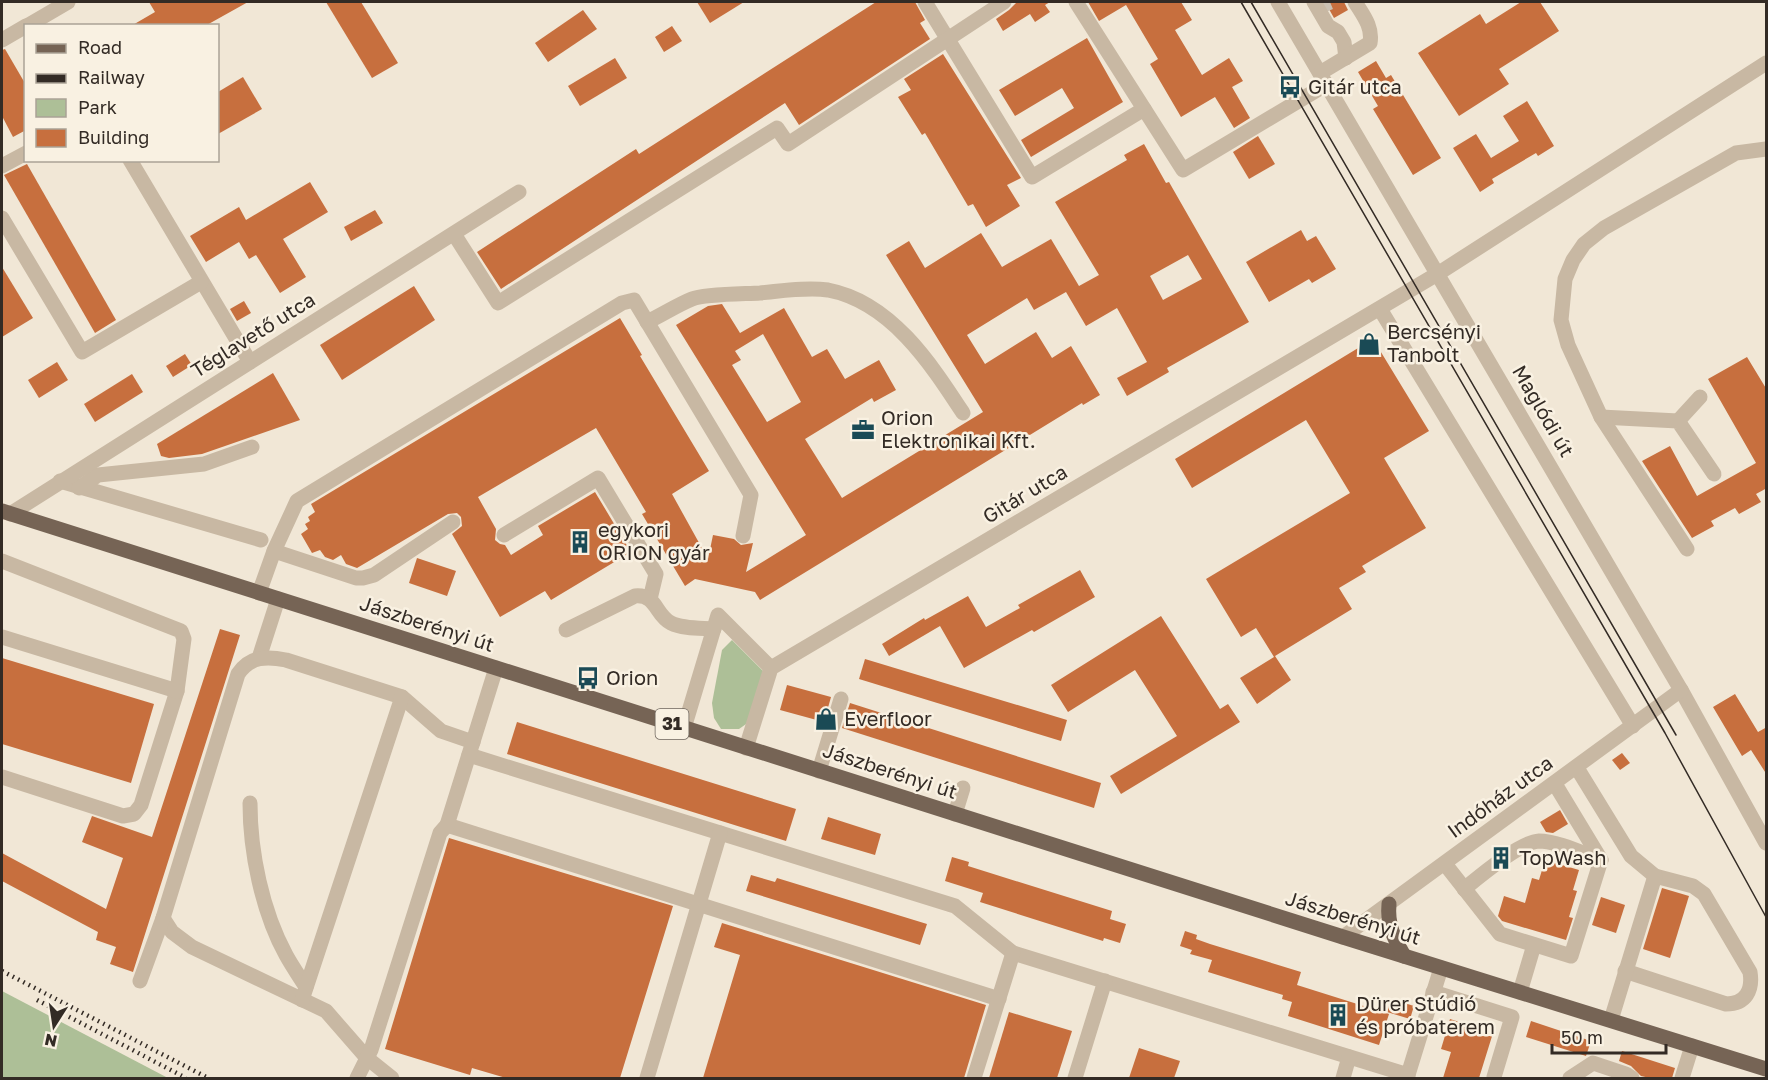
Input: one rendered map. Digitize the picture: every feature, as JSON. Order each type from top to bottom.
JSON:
[{"type":"main road","name":"Jászberényi út","points":[[6,512],[1441,968],[1767,1069]]},
{"type":"main road","points":[[1389,904],[1387,918],[1390,933],[1404,956]]},
{"type":"street","points":[[34,24],[49,20],[68,2]]},
{"type":"street","points":[[925,2],[1032,177],[1144,109]]},
{"type":"street","points":[[454,234],[498,303],[777,128],[788,144],[1004,2]]},
{"type":"street","points":[[1076,2],[1183,170],[1324,79],[1346,58],[1370,43],[1369,27],[1355,2]]},
{"type":"street","name":"Maglódi út","points":[[1278,2],[1439,273],[1767,843]]},
{"type":"street","points":[[1318,5],[1328,27],[1338,32],[1344,42],[1346,58]]},
{"type":"street","points":[[2,40],[24,27]]},
{"type":"street","name":"Gitár utca","points":[[771,668],[1380,309],[1767,63]]},
{"type":"street","points":[[1687,549],[1601,417],[1568,345],[1561,320],[1565,279],[1573,260],[1584,244],[1604,228],[1736,153],[1767,149]]},
{"type":"street","points":[[2,166],[24,154]]},
{"type":"street","points":[[131,162],[250,362]]},
{"type":"street","name":"Téglavető utca","points":[[6,512],[97,458],[519,192]]},
{"type":"street","points":[[2,218],[82,352],[201,282]]},
{"type":"street","points":[[647,322],[694,298],[808,289],[828,290],[850,296],[870,308],[912,341],[932,364],[963,413]]},
{"type":"street","points":[[259,593],[273,550],[297,501],[622,303],[634,300],[751,495],[743,536]]},
{"type":"street","points":[[1380,309],[1633,726]]},
{"type":"street","points":[[1678,421],[1700,397]]},
{"type":"street","points":[[1601,417],[1678,421]]},
{"type":"street","points":[[1678,421],[1714,474]]},
{"type":"street","points":[[79,488],[98,476],[204,464],[252,447]]},
{"type":"street","points":[[97,458],[101,468],[98,476]]},
{"type":"street","points":[[504,535],[598,478],[656,574],[650,599]]},
{"type":"street","points":[[60,481],[261,540]]},
{"type":"street","points":[[273,550],[356,578],[363,578],[374,574],[453,522]]},
{"type":"street","points":[[2,561],[181,631],[184,645],[177,691],[141,806],[134,814],[123,816],[2,777]]},
{"type":"street","points":[[566,630],[635,596],[644,595],[670,622],[679,626],[714,629]]},
{"type":"street","points":[[259,658],[278,599]]},
{"type":"street","points":[[684,728],[718,615],[771,668],[746,748]]},
{"type":"street","points":[[2,637],[177,691]]},
{"type":"street","points":[[140,981],[163,918],[238,674],[248,662],[270,657],[402,696],[441,731],[471,748],[720,833],[955,906],[1013,953],[1408,1077],[1441,968]]},
{"type":"street","points":[[357,1078],[367,1058],[440,833],[447,825],[496,668]]},
{"type":"street","name":"Indóház utca","points":[[1343,937],[1681,690]]},
{"type":"street","points":[[304,993],[402,696]]},
{"type":"street","points":[[819,771],[841,699]]},
{"type":"street","points":[[1577,768],[1631,856],[1655,876],[1693,886],[1704,894],[1750,972],[1750,986],[1744,999],[1734,1004],[1726,1004],[1625,971]]},
{"type":"street","points":[[1445,864],[1500,934],[1571,956],[1601,860],[1555,784]]},
{"type":"street","points":[[956,814],[963,788]]},
{"type":"street","points":[[250,803],[253,851],[268,911],[304,993]]},
{"type":"street","points":[[1582,827],[1605,815]]},
{"type":"street","points":[[447,825],[999,999]]},
{"type":"street","points":[[647,1078],[720,833]]},
{"type":"street","points":[[1464,889],[1514,852],[1537,841],[1552,843],[1601,860]]},
{"type":"street","points":[[1611,1020],[1655,876]]},
{"type":"street","points":[[163,918],[172,932],[192,947],[304,993],[326,1011],[367,1058],[392,1078]]},
{"type":"street","points":[[1520,992],[1534,945]]},
{"type":"street","points":[[974,1078],[1013,953]]},
{"type":"street","points":[[1075,1078],[1105,981]]},
{"type":"street","points":[[1433,992],[1512,1017],[1494,1077]]},
{"type":"street","points":[[1682,1078],[1692,1046]]},
{"type":"street","points":[[1343,1078],[1349,1057]]},
{"type":"street","points":[[1569,1078],[1593,1063],[1632,1078]]},
{"type":"green space","points":[[732,640],[766,674],[749,722],[739,729],[721,729],[714,718],[712,703],[722,650]]},
{"type":"green space","points":[[2,991],[168,1078],[2,1078]]},
{"type":"building","points":[[149,2],[248,2],[209,24],[134,24],[155,12]]},
{"type":"building","points":[[326,2],[361,2],[398,63],[372,78]]},
{"type":"building","points":[[697,2],[744,2],[710,23]]},
{"type":"building","points":[[876,2],[915,2],[925,20],[920,23],[930,39],[799,125],[785,103],[501,289],[477,252],[636,149],[639,154]]},
{"type":"building","points":[[1017,2],[1050,2],[1045,5],[1050,12],[1035,22],[1030,14],[1003,31],[996,19]]},
{"type":"building","points":[[1088,2],[1181,2],[1192,20],[1175,30],[1202,75],[1229,58],[1243,81],[1232,87],[1250,118],[1234,128],[1215,97],[1181,117],[1150,64],[1158,59],[1126,5],[1099,21]]},
{"type":"building","points":[[1325,2],[1344,2],[1348,10],[1334,18]]},
{"type":"building","points":[[1521,2],[1540,2],[1559,31],[1499,69],[1509,84],[1459,116],[1418,53],[1480,14],[1486,24]]},
{"type":"building","points":[[583,10],[597,29],[548,62],[535,43]]},
{"type":"building","points":[[672,26],[682,41],[664,52],[655,37]]},
{"type":"building","points":[[1087,38],[1123,102],[1031,157],[1021,140],[1074,108],[1062,88],[1015,116],[999,90]]},
{"type":"building","points":[[5,49],[24,82],[24,131],[13,137],[2,116],[2,50]]},
{"type":"building","points":[[943,54],[1021,178],[1007,185],[1020,206],[986,227],[973,204],[968,206],[925,133],[922,135],[898,97],[911,90],[904,79]]},
{"type":"building","points":[[615,58],[627,78],[580,106],[568,86]]},
{"type":"building","points":[[1376,61],[1386,78],[1391,75],[1441,158],[1413,175],[1373,109],[1378,106],[1358,72]]},
{"type":"building","points":[[243,77],[262,109],[219,133],[219,91]]},
{"type":"building","points":[[1527,101],[1554,146],[1538,156],[1536,153],[1492,179],[1494,183],[1480,192],[1453,148],[1476,134],[1491,158],[1519,141],[1503,116]]},
{"type":"building","points":[[1258,136],[1275,164],[1249,179],[1233,152]]},
{"type":"building","points":[[1144,144],[1166,183],[1169,182],[1249,322],[1167,368],[1169,372],[1127,396],[1117,378],[1147,362],[1117,308],[1086,326],[1066,292],[1034,310],[1027,298],[967,335],[985,364],[1036,332],[1052,358],[1071,346],[1100,395],[1083,405],[1082,403],[760,600],[755,592],[695,579],[685,586],[642,514],[646,512],[596,428],[478,497],[496,529],[495,540],[505,545],[511,555],[543,535],[538,526],[595,492],[631,552],[551,600],[545,591],[500,617],[452,534],[462,526],[461,517],[457,513],[448,514],[357,568],[346,564],[341,555],[333,560],[325,557],[320,550],[312,553],[301,534],[308,529],[305,524],[310,521],[308,517],[315,512],[311,504],[620,318],[642,355],[640,356],[709,471],[672,494],[708,559],[713,535],[734,539],[741,545],[753,543],[746,572],[806,535],[676,325],[708,306],[722,304],[740,333],[784,308],[812,357],[827,349],[845,379],[879,360],[896,390],[874,402],[872,398],[805,439],[842,498],[983,412],[886,255],[909,241],[925,268],[981,233],[1002,267],[1051,239],[1079,286],[1099,275],[1055,202],[1127,160],[1124,155]],"holes":[[[1188,255],[1202,279],[1163,300],[1150,276]],[[763,334],[801,402],[767,422],[732,365],[741,360],[735,351]]]},
{"type":"building","points":[[27,164],[116,320],[95,333],[4,175]]},
{"type":"building","points":[[310,182],[328,212],[283,239],[306,277],[280,293],[256,255],[249,259],[239,242],[206,262],[190,236],[239,207],[246,220]]},
{"type":"building","points":[[375,210],[383,223],[351,241],[344,227]]},
{"type":"building","points":[[1301,230],[1307,241],[1316,236],[1336,269],[1312,283],[1309,279],[1269,302],[1246,262]]},
{"type":"building","points":[[2,267],[33,318],[2,337]]},
{"type":"building","points":[[414,286],[435,320],[342,380],[320,345]]},
{"type":"building","points":[[244,301],[251,313],[237,321],[230,309]]},
{"type":"building","points":[[1373,339],[1429,431],[1384,458],[1426,528],[1362,566],[1366,572],[1339,588],[1352,609],[1275,656],[1291,680],[1257,704],[1240,678],[1274,657],[1256,628],[1241,637],[1206,579],[1350,493],[1306,420],[1192,488],[1175,459]]},
{"type":"building","points":[[185,354],[192,365],[173,377],[166,366]]},
{"type":"building","points":[[1747,357],[1767,390],[1767,488],[1756,494],[1761,502],[1739,514],[1735,508],[1711,521],[1714,526],[1692,538],[1642,461],[1670,446],[1697,496],[1756,463],[1708,379]]},
{"type":"building","points":[[57,362],[68,380],[39,398],[28,380]]},
{"type":"building","points":[[273,373],[300,420],[202,454],[169,458],[161,456],[157,444]]},
{"type":"building","points":[[132,374],[143,392],[95,422],[84,404]]},
{"type":"building","points":[[417,558],[456,571],[447,596],[409,583]]},
{"type":"building","points":[[1080,570],[1095,597],[964,668],[940,626],[889,656],[882,644],[924,618],[925,620],[968,596],[986,627],[1020,608],[1018,605]]},
{"type":"building","points":[[1161,616],[1220,709],[1228,704],[1240,722],[1121,794],[1110,776],[1177,736],[1135,670],[1068,712],[1051,685]]},
{"type":"building","points":[[220,629],[240,635],[133,972],[110,964],[116,947],[96,940],[98,932],[2,881],[2,853],[106,909],[123,858],[82,842],[92,816],[152,837]]},
{"type":"building","points":[[2,658],[154,704],[131,783],[2,744]]},
{"type":"building","points":[[865,659],[1067,720],[1061,741],[859,679]]},
{"type":"building","points":[[787,685],[831,697],[824,722],[780,710]]},
{"type":"building","points":[[1735,694],[1758,732],[1767,727],[1767,775],[1751,750],[1742,756],[1713,707]]},
{"type":"building","points":[[850,703],[1101,783],[1094,808],[842,728]]},
{"type":"building","points":[[517,722],[796,809],[786,841],[507,754]]},
{"type":"building","points":[[1622,753],[1630,763],[1620,770],[1612,760]]},
{"type":"building","points":[[1560,810],[1568,824],[1553,833],[1546,832],[1540,822]]},
{"type":"building","points":[[828,817],[881,834],[875,855],[821,839]]},
{"type":"building","points":[[449,838],[673,906],[620,1078],[506,1078],[472,1068],[470,1075],[385,1049]]},
{"type":"building","points":[[952,857],[969,862],[968,866],[1112,911],[1110,919],[1126,924],[1120,943],[1104,938],[1103,941],[980,902],[983,893],[945,881]]},
{"type":"building","points":[[1545,860],[1579,870],[1573,890],[1577,891],[1569,917],[1573,918],[1566,940],[1502,921],[1498,916],[1504,896],[1525,903],[1532,878],[1539,880]]},
{"type":"building","points":[[751,875],[775,882],[777,878],[927,924],[920,945],[746,891]]},
{"type":"building","points":[[1662,888],[1689,896],[1670,958],[1643,949]]},
{"type":"building","points":[[1601,897],[1625,905],[1616,933],[1592,925]]},
{"type":"building","points":[[722,923],[986,1005],[964,1078],[703,1078],[740,955],[714,947]]},
{"type":"building","points":[[1185,931],[1197,935],[1196,939],[1210,944],[1301,972],[1297,985],[1389,1014],[1379,1045],[1288,1016],[1292,1002],[1282,999],[1283,995],[1208,972],[1212,960],[1190,954],[1192,950],[1180,946]]},
{"type":"building","points":[[1391,999],[1414,1006],[1410,1019],[1387,1012]]},
{"type":"building","points":[[1009,1012],[1072,1031],[1057,1078],[989,1078]]},
{"type":"building","points":[[1450,1019],[1493,1033],[1479,1078],[1443,1078],[1451,1052],[1441,1049]]},
{"type":"building","points":[[1531,1021],[1591,1041],[1586,1056],[1526,1037]]},
{"type":"building","points":[[1139,1048],[1180,1061],[1174,1078],[1129,1078]]},
{"type":"building","points":[[1622,1051],[1675,1068],[1672,1078],[1641,1076],[1631,1066],[1619,1061]]},
{"type":"tunnel","points":[[1323,5],[1330,2]]},
{"type":"tram line","points":[[1241,2],[1665,733],[1766,917]]},
{"type":"tram line","points":[[1251,2],[1676,735]]},
{"type":"railway","points":[[2,971],[208,1078]]},
{"type":"railway","points":[[37,1000],[186,1078]]},
{"type":"place","name":"Gitár utca","points":[[1290,87]]},
{"type":"place","name":"Bercsényi Tanbolt","points":[[1369,344]]},
{"type":"place","name":"Orion Elektronikai Kft.","points":[[863,430]]},
{"type":"place","name":"egykori ORION gyár","points":[[580,542]]},
{"type":"place","name":"Orion","points":[[588,678]]},
{"type":"place","name":"Everfloor","points":[[826,719]]},
{"type":"place","name":"TopWash","points":[[1501,858]]},
{"type":"place","name":"Dürer Stúdió és próbaterem","points":[[1338,1015]]}]
